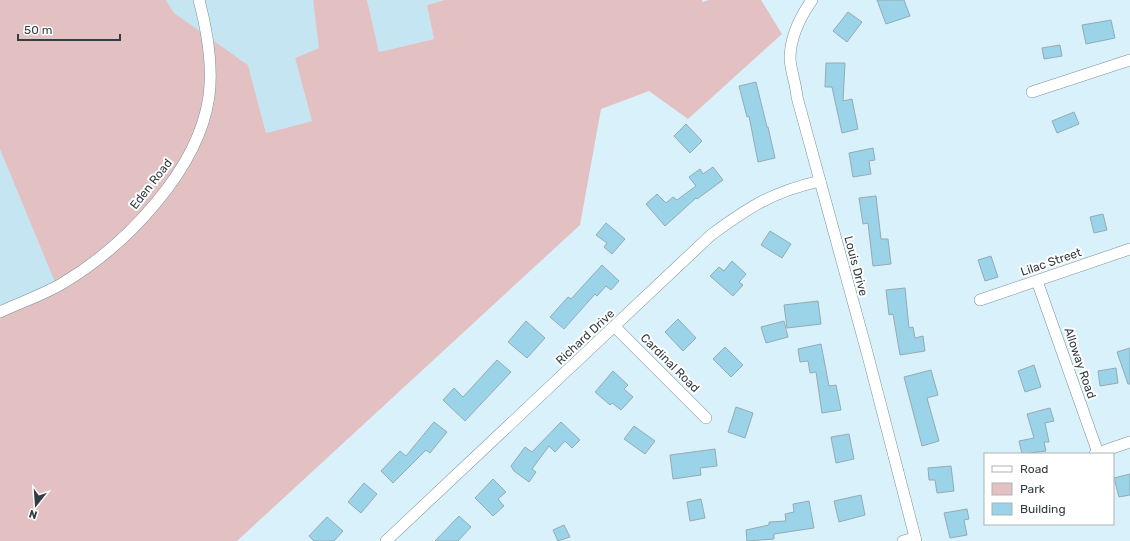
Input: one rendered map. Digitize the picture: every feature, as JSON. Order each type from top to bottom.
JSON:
[{"type":"street","name":"Eden Road","points":[[0,312],[48,291],[85,269],[129,232],[160,197],[178,173],[199,133],[209,96],[209,62],[199,0]]},
{"type":"street","name":"Louis Drive","points":[[812,0],[796,28],[790,59],[796,97],[820,181],[915,540]]},
{"type":"street","points":[[1032,92],[1130,60]]},
{"type":"street","name":"Richard Drive","points":[[386,541],[711,235],[746,210],[770,196],[820,181]]},
{"type":"street","name":"Lilac Street","points":[[980,300],[1130,249]]},
{"type":"street","name":"Alloway Road","points":[[1037,281],[1097,453]]},
{"type":"street","name":"Cardinal Road","points":[[614,327],[706,418]]},
{"type":"street","points":[[1100,453],[1130,442]]},
{"type":"street","points":[[903,541],[915,540]]},
{"type":"shaded area","points":[[0,0],[313,0],[320,48],[295,58],[312,121],[266,133],[248,65],[236,56],[226,130],[0,339]]},
{"type":"shaded area","points":[[367,0],[443,0],[427,5],[434,39],[379,52]]},
{"type":"green space","points":[[0,0],[166,0],[174,13],[248,65],[266,133],[312,121],[295,58],[319,48],[313,0],[367,0],[379,52],[434,39],[427,5],[444,0],[702,0],[702,2],[709,0],[761,0],[782,34],[688,119],[649,91],[601,109],[580,225],[237,541],[0,541],[0,315],[57,287],[0,149]]},
{"type":"building","points":[[877,0],[904,0],[910,16],[886,24]]},
{"type":"building","points":[[848,12],[862,22],[847,42],[833,31]]},
{"type":"building","points":[[1111,20],[1115,38],[1086,44],[1082,25]]},
{"type":"building","points":[[1060,45],[1062,56],[1044,59],[1042,48]]},
{"type":"building","points":[[826,63],[845,63],[843,101],[852,99],[858,129],[842,133],[832,87],[825,87]]},
{"type":"building","points":[[756,82],[775,158],[758,162],[749,116],[747,117],[739,86]]},
{"type":"building","points":[[1074,112],[1079,124],[1057,133],[1052,121]]},
{"type":"building","points":[[686,124],[702,141],[690,153],[674,136]]},
{"type":"building","points":[[873,148],[875,160],[869,161],[871,174],[853,177],[849,153]]},
{"type":"building","points":[[713,167],[723,180],[697,199],[696,198],[665,226],[646,204],[657,194],[666,203],[673,197],[677,200],[696,186],[689,177],[700,169],[703,174]]},
{"type":"building","points":[[876,196],[881,239],[888,239],[891,264],[873,266],[868,223],[863,224],[859,198]]},
{"type":"building","points":[[1103,214],[1107,230],[1094,233],[1090,217]]},
{"type":"building","points":[[606,223],[625,239],[612,254],[604,247],[607,243],[596,235]]},
{"type":"building","points":[[770,231],[791,244],[782,258],[761,245]]},
{"type":"building","points":[[991,256],[998,277],[985,281],[978,260]]},
{"type":"building","points":[[732,261],[746,274],[739,282],[743,285],[733,296],[710,276],[719,267],[724,271]]},
{"type":"building","points":[[602,265],[619,281],[611,290],[606,286],[597,296],[595,294],[564,329],[550,317],[568,297],[571,299]]},
{"type":"building","points":[[905,288],[909,328],[913,327],[915,338],[923,336],[925,351],[900,355],[893,314],[889,315],[886,290]]},
{"type":"building","points":[[818,301],[821,324],[787,328],[784,305]]},
{"type":"building","points":[[678,319],[696,338],[683,351],[665,332]]},
{"type":"building","points":[[526,321],[545,338],[527,358],[508,342]]},
{"type":"building","points":[[784,321],[788,337],[766,343],[761,327]]},
{"type":"building","points":[[821,344],[829,386],[836,385],[841,410],[822,413],[816,372],[810,373],[808,361],[800,362],[798,349]]},
{"type":"building","points":[[725,347],[743,365],[731,377],[713,359]]},
{"type":"building","points":[[1130,348],[1130,384],[1128,384],[1117,352]]},
{"type":"building","points":[[497,360],[511,372],[465,421],[443,400],[454,388],[463,397]]},
{"type":"building","points":[[1034,365],[1041,387],[1025,392],[1018,371]]},
{"type":"building","points":[[1116,368],[1118,383],[1100,386],[1098,371]]},
{"type":"building","points":[[931,370],[938,395],[927,398],[939,441],[922,446],[904,377]]},
{"type":"building","points":[[613,371],[628,385],[624,389],[633,397],[621,410],[612,403],[610,405],[595,392]]},
{"type":"building","points":[[736,407],[753,413],[745,438],[728,432]]},
{"type":"building","points":[[1050,408],[1054,421],[1045,423],[1049,442],[1044,442],[1046,451],[1022,453],[1019,441],[1034,438],[1027,414]]},
{"type":"building","points":[[434,422],[447,432],[430,453],[426,450],[393,483],[381,471],[400,451],[406,456]]},
{"type":"building","points":[[561,422],[580,440],[572,448],[565,441],[555,452],[549,446],[532,469],[536,472],[529,482],[514,471],[511,466],[525,447],[532,452]]},
{"type":"building","points":[[634,426],[655,441],[645,454],[624,439]]},
{"type":"building","points":[[849,434],[854,459],[836,463],[831,437]]},
{"type":"building","points":[[715,449],[717,466],[700,468],[701,475],[673,479],[670,455]]},
{"type":"building","points":[[951,466],[954,491],[937,493],[935,480],[929,480],[928,468]]},
{"type":"building","points":[[1130,474],[1130,495],[1119,497],[1114,478]]},
{"type":"building","points":[[493,479],[506,492],[498,499],[504,506],[493,516],[475,498]]},
{"type":"building","points":[[364,483],[377,494],[361,513],[348,502]]},
{"type":"building","points":[[861,495],[865,515],[839,522],[834,501]]},
{"type":"building","points":[[701,499],[705,518],[690,521],[687,502]]},
{"type":"building","points":[[809,501],[814,528],[774,534],[774,539],[747,541],[746,530],[769,525],[769,522],[786,521],[785,514],[794,512],[793,504]]},
{"type":"building","points":[[967,509],[969,519],[964,520],[967,535],[950,538],[944,513]]},
{"type":"building","points":[[459,516],[471,527],[458,541],[435,541]]},
{"type":"building","points":[[327,517],[343,531],[334,541],[314,541],[309,536]]},
{"type":"building","points":[[564,525],[570,537],[558,541],[553,530]]}]
